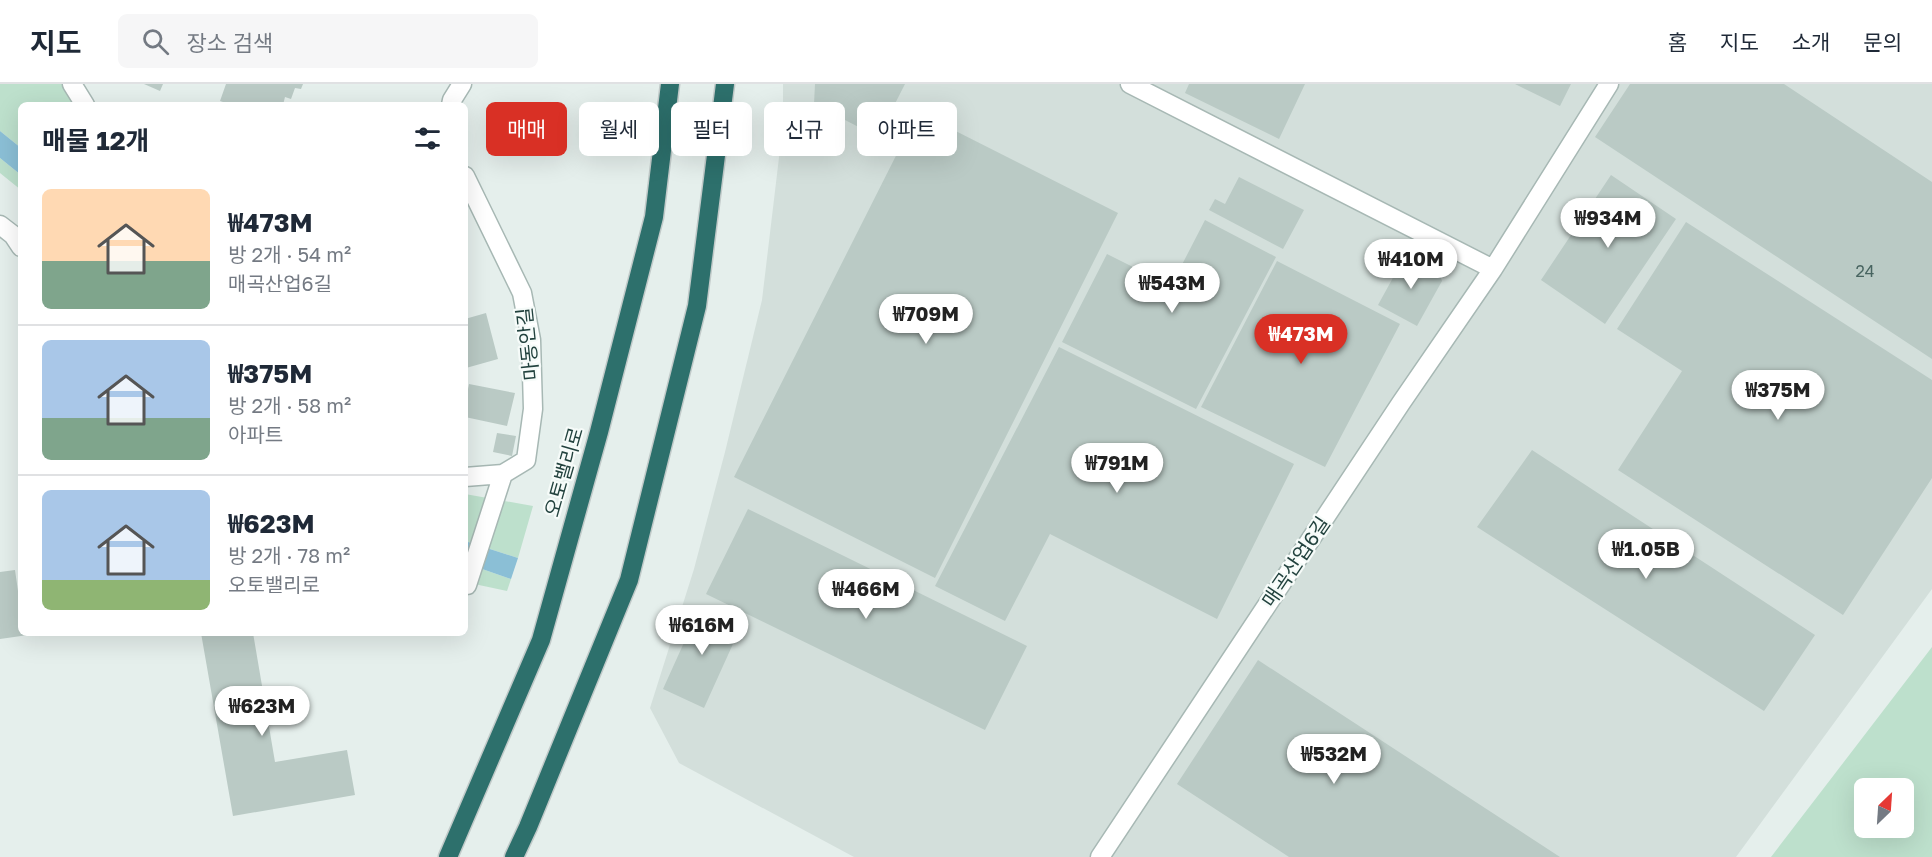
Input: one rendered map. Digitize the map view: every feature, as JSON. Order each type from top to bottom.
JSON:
[{"type":"highway","name":"오토밸리로","points":[[448,857],[540,640],[599,432],[654,217],[670,84]]},
{"type":"highway","points":[[514,857],[533,817],[629,580],[697,306],[725,84]]},
{"type":"street","points":[[72,84],[83,102]]},
{"type":"street","points":[[452,102],[462,84]]},
{"type":"street","points":[[1130,84],[1493,269]]},
{"type":"street","name":"매곡산업6길","points":[[1100,857],[1401,403],[1493,269],[1609,84]]},
{"type":"street","name":"마동안길","points":[[468,182],[522,292],[531,340],[533,409],[526,460],[503,474]]},
{"type":"street","points":[[0,225],[13,235],[18,242]]},
{"type":"street","points":[[468,477],[503,474],[468,579]]},
{"type":"shaded area","points":[[783,84],[1932,84],[1932,589],[1736,857],[854,857],[679,763],[650,708],[694,569],[762,300],[779,156],[845,156],[845,102],[783,102]]},
{"type":"green space","points":[[0,84],[62,84],[73,102],[18,102],[18,146],[0,131]]},
{"type":"green space","points":[[0,158],[18,173],[18,188],[0,173]]},
{"type":"green space","points":[[468,495],[533,506],[518,558],[468,542]]},
{"type":"green space","points":[[468,564],[511,579],[507,591],[468,583]]},
{"type":"green space","points":[[1932,647],[1932,857],[1771,857]]},
{"type":"water","points":[[0,131],[18,146],[18,173],[0,158]]},
{"type":"water","points":[[468,542],[518,558],[511,579],[468,564]]},
{"type":"building","points":[[144,84],[163,84],[160,91]]},
{"type":"building","points":[[226,84],[303,84],[301,89],[295,88],[291,99],[285,97],[284,102],[220,101]]},
{"type":"building","points":[[815,84],[905,84],[896,102],[857,102],[857,126],[845,120],[845,102],[814,102]]},
{"type":"building","points":[[1189,84],[1305,84],[1279,139],[1185,93]]},
{"type":"building","points":[[1515,84],[1571,84],[1560,106]]},
{"type":"building","points":[[1630,84],[1784,84],[1932,182],[1932,359],[1595,137]]},
{"type":"building","points":[[957,132],[1118,213],[935,578],[734,477],[896,156],[957,156]]},
{"type":"building","points":[[1611,175],[1676,219],[1605,324],[1541,280]]},
{"type":"building","points":[[1239,177],[1304,210],[1283,249],[1209,210],[1215,199],[1225,204]]},
{"type":"building","points":[[1205,220],[1276,257],[1196,409],[1062,342],[1107,254],[1171,286]]},
{"type":"building","points":[[1686,222],[1932,380],[1932,478],[1843,615],[1618,470],[1682,371],[1617,329]]},
{"type":"building","points":[[1406,254],[1439,272],[1442,281],[1417,326],[1378,305]]},
{"type":"building","points":[[1277,261],[1400,324],[1325,467],[1201,407]]},
{"type":"building","points":[[486,313],[498,359],[468,367],[468,318]]},
{"type":"building","points":[[1059,347],[1294,464],[1217,619],[1050,534],[1005,621],[935,586]]},
{"type":"building","points":[[469,384],[515,393],[507,426],[468,418]]},
{"type":"building","points":[[497,433],[516,436],[512,456],[493,452]]},
{"type":"building","points":[[1532,450],[1815,635],[1764,711],[1477,527]]},
{"type":"building","points":[[748,509],[1027,646],[985,730],[706,594]]},
{"type":"building","points":[[15,570],[18,591],[18,636],[21,636],[0,639],[0,572]]},
{"type":"building","points":[[701,605],[742,624],[704,708],[663,689]]},
{"type":"building","points":[[202,636],[254,636],[275,762],[347,750],[355,795],[233,816]]},
{"type":"building","points":[[1258,660],[1560,857],[1289,857],[1177,784]]}]
